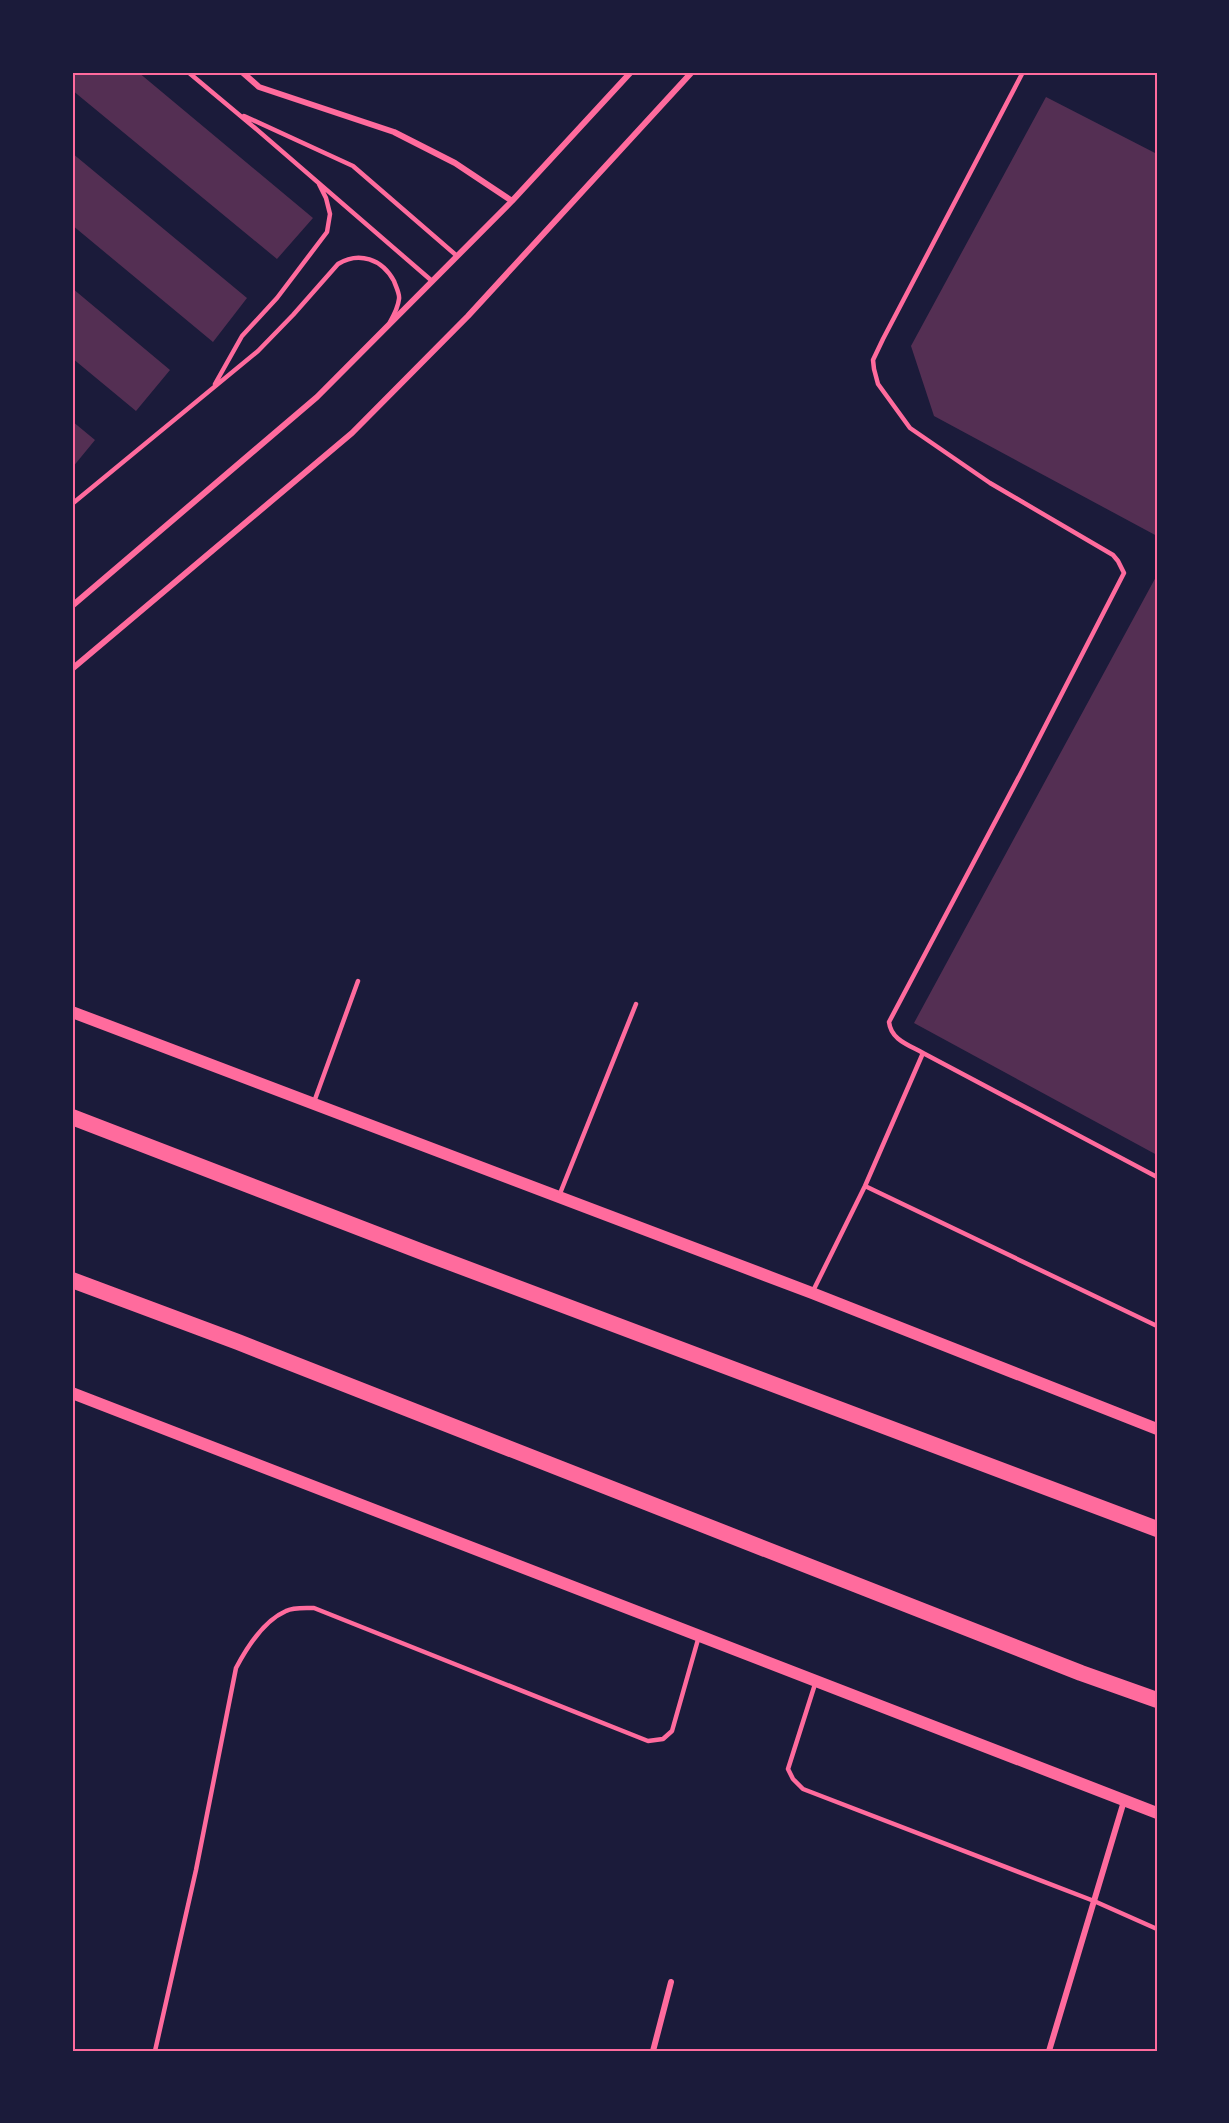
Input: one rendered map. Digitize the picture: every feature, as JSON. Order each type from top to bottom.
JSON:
[{"type":"highway","points":[[72,1117],[436,1258],[1157,1529]]},
{"type":"highway","points":[[72,1280],[238,1342],[1081,1673],[1157,1700]]},
{"type":"main road","points":[[72,1012],[812,1293],[1157,1429]]},
{"type":"main road","points":[[72,1393],[1157,1813]]},
{"type":"street","points":[[242,72],[259,87],[394,132],[455,163],[512,201]]},
{"type":"street","points":[[72,606],[317,397],[512,201],[631,72]]},
{"type":"street","points":[[72,669],[352,433],[468,315],[692,72]]},
{"type":"street","points":[[1049,2051],[1124,1800]]},
{"type":"street","points":[[653,2051],[670,1982]]},
{"type":"lane","points":[[188,72],[432,281]]},
{"type":"lane","points":[[1023,72],[883,339],[873,360],[874,369],[878,384],[910,428],[990,483],[1113,555],[1124,573],[889,1022],[890,1029],[897,1039],[1157,1177]]},
{"type":"lane","points":[[239,114],[353,166],[457,256]]},
{"type":"lane","points":[[213,387],[242,336],[277,297],[327,232],[330,213],[318,182]]},
{"type":"lane","points":[[72,504],[258,351],[338,264],[346,259],[369,258],[388,272],[400,297],[389,324]]},
{"type":"lane","points":[[314,1103],[358,981]]},
{"type":"lane","points":[[558,1197],[636,1004]]},
{"type":"lane","points":[[812,1293],[866,1186],[923,1053]]},
{"type":"lane","points":[[866,1186],[1157,1326]]},
{"type":"lane","points":[[155,2051],[196,1870],[236,1668],[249,1645],[271,1620],[287,1610],[314,1608],[648,1741],[663,1739],[672,1731],[699,1636]]},
{"type":"lane","points":[[816,1682],[788,1769],[792,1779],[803,1789],[1094,1901],[1157,1929]]},
{"type":"building","points":[[72,72],[138,72],[313,218],[277,259],[72,90]]},
{"type":"building","points":[[1046,97],[1157,154],[1157,536],[934,416],[911,346]]},
{"type":"building","points":[[72,153],[247,298],[213,342],[72,225]]},
{"type":"building","points":[[72,288],[170,370],[136,411],[72,358]]},
{"type":"building","points":[[72,421],[95,440],[72,468]]},
{"type":"building","points":[[1157,575],[1157,1155],[914,1023]]}]
